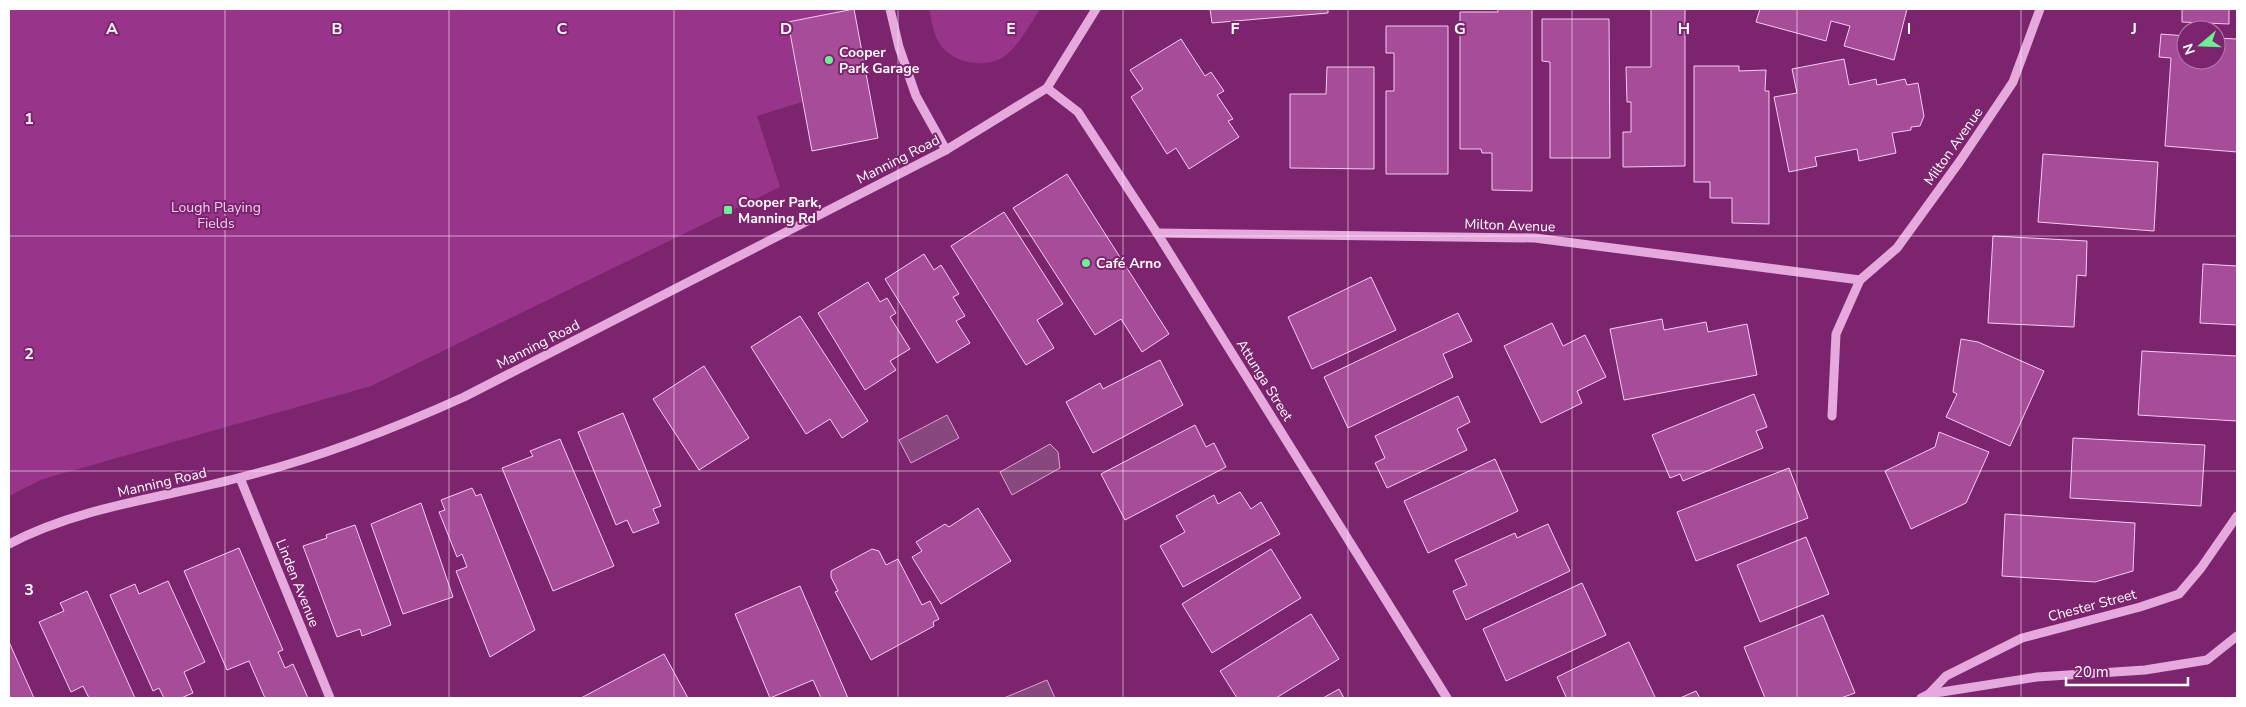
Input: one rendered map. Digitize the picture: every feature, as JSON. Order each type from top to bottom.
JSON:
[{"type":"street","points":[[890,9],[898,47],[916,96],[946,150]]},
{"type":"street","points":[[1047,88],[1096,9]]},
{"type":"street","name":"Milton Avenue","points":[[1832,416],[1836,334],[1860,280],[1897,248],[2013,82],[2040,9]]},
{"type":"street","name":"Manning Road","points":[[9,544],[42,528],[73,517],[240,478],[397,427],[464,397],[946,150],[1047,88]]},
{"type":"street","name":"Attunga Street","points":[[1047,88],[1078,112],[1157,233],[1447,698]]},
{"type":"street","name":"Milton Avenue","points":[[1157,233],[1535,238],[1860,280]]},
{"type":"street","name":"Linden Avenue","points":[[240,478],[330,698]]},
{"type":"street","name":"Chester Street","points":[[1925,696],[1946,676],[2022,638],[2140,607],[2179,594],[2201,568],[2237,516]]},
{"type":"street","name":"Chester Street","points":[[1925,696],[2037,677],[2144,670],[2207,660],[2237,636]]},
{"type":"green space","name":"Lough Playing Fields","points":[[9,9],[854,9],[788,22],[802,102],[757,116],[780,187],[371,386],[43,479],[9,496]]},
{"type":"green space","points":[[929,9],[1040,9],[1008,54],[994,62],[975,63],[956,58],[942,47],[937,39]]},
{"type":"shaded area","points":[[947,415],[959,438],[911,463],[899,440]]},
{"type":"shaded area","points":[[1050,444],[1058,452],[1060,468],[1012,495],[1000,472]]},
{"type":"shaded area","points":[[1047,680],[1055,698],[1004,698]]},
{"type":"building","name":"Cooper Park Garage","points":[[854,9],[878,138],[812,151],[788,22]]},
{"type":"building","points":[[1210,9],[1328,9],[1328,13],[1212,23]]},
{"type":"building","points":[[1498,9],[1532,9],[1532,191],[1492,190],[1492,153],[1482,153],[1481,149],[1460,149],[1460,12],[1498,12]]},
{"type":"building","points":[[1651,9],[1685,9],[1685,166],[1623,167],[1623,132],[1631,132],[1631,102],[1627,102],[1626,67],[1651,67]]},
{"type":"building","points":[[1760,9],[1907,9],[1894,60],[1844,46],[1850,26],[1831,21],[1826,41],[1756,22]]},
{"type":"building","points":[[2182,9],[2229,9],[2229,24],[2226,24],[2226,20],[2182,20]]},
{"type":"building","points":[[1542,19],[1609,19],[1610,158],[1550,158],[1550,62],[1542,61]]},
{"type":"building","points":[[1386,26],[1448,26],[1448,174],[1386,174],[1386,91],[1394,91],[1394,53],[1386,53]]},
{"type":"building","points":[[2161,34],[2176,35],[2176,70],[2226,70],[2226,38],[2237,39],[2237,152],[2165,146],[2171,58],[2159,57]]},
{"type":"building","points":[[1181,39],[1205,76],[1211,72],[1224,91],[1217,95],[1233,119],[1228,121],[1239,137],[1189,169],[1176,148],[1167,154],[1131,97],[1143,89],[1130,70]]},
{"type":"building","points":[[1844,59],[1849,85],[1876,79],[1877,85],[1905,79],[1907,85],[1918,83],[1924,116],[1920,126],[1911,127],[1911,130],[1892,133],[1896,153],[1859,161],[1857,149],[1815,157],[1817,166],[1789,172],[1774,97],[1797,93],[1792,69]]},
{"type":"building","points":[[1694,66],[1739,66],[1739,71],[1766,70],[1765,91],[1769,91],[1769,224],[1732,223],[1732,198],[1710,198],[1710,182],[1694,182]]},
{"type":"building","points":[[1327,67],[1374,67],[1374,169],[1290,168],[1290,94],[1326,94]]},
{"type":"building","points":[[2043,154],[2158,162],[2154,231],[2038,222]]},
{"type":"building","name":"Café Arno","points":[[1067,174],[1169,334],[1142,352],[1121,319],[1095,335],[1013,208]]},
{"type":"building","points":[[1004,212],[1063,304],[1037,320],[1054,348],[1026,365],[951,246]]},
{"type":"building","points":[[1993,236],[2087,241],[2086,276],[2077,275],[2074,327],[1988,323]]},
{"type":"building","points":[[924,254],[934,270],[941,265],[959,294],[953,297],[965,316],[956,321],[970,343],[937,363],[885,279]]},
{"type":"building","points":[[2203,264],[2237,266],[2237,325],[2200,323]]},
{"type":"building","points":[[1371,277],[1396,330],[1312,369],[1288,317]]},
{"type":"building","points":[[868,282],[880,302],[887,298],[896,313],[890,317],[910,349],[890,361],[896,370],[865,390],[818,313]]},
{"type":"building","points":[[1458,313],[1472,341],[1443,354],[1453,377],[1348,428],[1324,377]]},
{"type":"building","points":[[800,316],[868,421],[842,438],[830,419],[806,434],[751,347]]},
{"type":"building","points":[[1662,319],[1664,330],[1706,322],[1708,332],[1747,324],[1757,375],[1624,400],[1610,329]]},
{"type":"building","points":[[1552,323],[1563,346],[1585,335],[1606,377],[1577,391],[1582,403],[1541,423],[1504,346]]},
{"type":"building","points":[[1961,339],[1978,342],[2044,371],[2010,446],[1946,417],[1957,394],[1953,392]]},
{"type":"building","points":[[2142,351],[2237,356],[2237,421],[2138,415]]},
{"type":"building","points":[[1160,360],[1183,405],[1093,453],[1066,402],[1100,383],[1103,389]]},
{"type":"building","points":[[704,366],[749,438],[699,470],[653,399]]},
{"type":"building","points":[[1754,394],[1767,427],[1756,431],[1763,448],[1683,481],[1680,474],[1670,478],[1652,435]]},
{"type":"building","points":[[1458,396],[1470,422],[1457,429],[1467,450],[1387,488],[1375,463],[1385,458],[1375,436]]},
{"type":"building","points":[[623,413],[661,506],[653,509],[659,523],[633,533],[627,520],[616,525],[578,432]]},
{"type":"building","points":[[1195,425],[1206,447],[1214,443],[1226,467],[1125,520],[1101,474]]},
{"type":"building","points":[[1939,432],[1989,452],[1966,503],[1911,529],[1885,471],[1935,447]]},
{"type":"building","points":[[2073,438],[2205,445],[2201,506],[2070,498]]},
{"type":"building","points":[[560,439],[614,566],[553,591],[502,468],[533,456],[530,451]]},
{"type":"building","points":[[1495,459],[1518,511],[1428,553],[1404,501]]},
{"type":"building","points":[[1789,468],[1808,518],[1696,561],[1677,512]]},
{"type":"building","points":[[472,488],[476,496],[481,494],[535,630],[490,657],[456,571],[467,567],[462,554],[457,557],[439,512],[445,510],[441,500]]},
{"type":"building","points":[[1240,492],[1251,509],[1261,502],[1280,534],[1183,587],[1160,546],[1185,532],[1176,516],[1214,495],[1218,504]]},
{"type":"building","points":[[421,503],[453,597],[403,614],[371,524]]},
{"type":"building","points":[[978,508],[1011,561],[941,604],[912,557],[922,551],[916,542],[945,524],[949,527]]},
{"type":"building","points":[[2005,514],[2135,523],[2133,571],[2095,582],[2002,576]]},
{"type":"building","points":[[1548,524],[1570,571],[1466,620],[1453,591],[1467,585],[1455,560],[1515,533],[1517,538]]},
{"type":"building","points":[[355,525],[391,625],[362,636],[360,629],[337,637],[303,546],[327,538],[326,535]]},
{"type":"building","points":[[1806,537],[1829,594],[1760,622],[1737,565]]},
{"type":"building","points":[[239,548],[283,650],[278,652],[285,668],[293,664],[308,698],[265,698],[249,661],[227,670],[184,571]]},
{"type":"building","points":[[872,549],[879,551],[886,565],[898,559],[922,605],[930,601],[939,619],[933,622],[934,626],[871,660],[835,592],[838,591],[831,577],[831,571]]},
{"type":"building","points":[[1271,549],[1301,598],[1212,653],[1182,604]]},
{"type":"building","points":[[168,581],[205,662],[184,672],[193,693],[181,698],[164,698],[159,688],[153,691],[110,595],[135,584],[139,594]]},
{"type":"building","points":[[1582,583],[1606,635],[1506,681],[1483,629]]},
{"type":"building","points":[[800,586],[848,698],[821,698],[813,680],[770,698],[735,614]]},
{"type":"building","points":[[87,591],[135,698],[89,698],[83,686],[71,692],[39,622],[64,611],[60,603]]},
{"type":"building","points":[[1311,614],[1339,659],[1276,698],[1237,698],[1220,671]]},
{"type":"building","points":[[1823,615],[1855,693],[1841,698],[1765,698],[1744,647]]},
{"type":"building","points":[[9,642],[34,698],[9,698]]},
{"type":"building","points":[[1629,642],[1655,697],[1564,698],[1566,697],[1557,677]]},
{"type":"building","points":[[664,654],[688,698],[581,698]]},
{"type":"building","points":[[1339,689],[1344,698],[1323,698]]},
{"type":"building","points":[[1696,691],[1700,698],[1680,698]]},
{"type":"place","name":"Cooper Park Garage","points":[[829,60]]},
{"type":"place","name":"Cooper Park, Manning Rd","points":[[728,210]]},
{"type":"place","name":"Café Arno","points":[[1086,263]]}]
